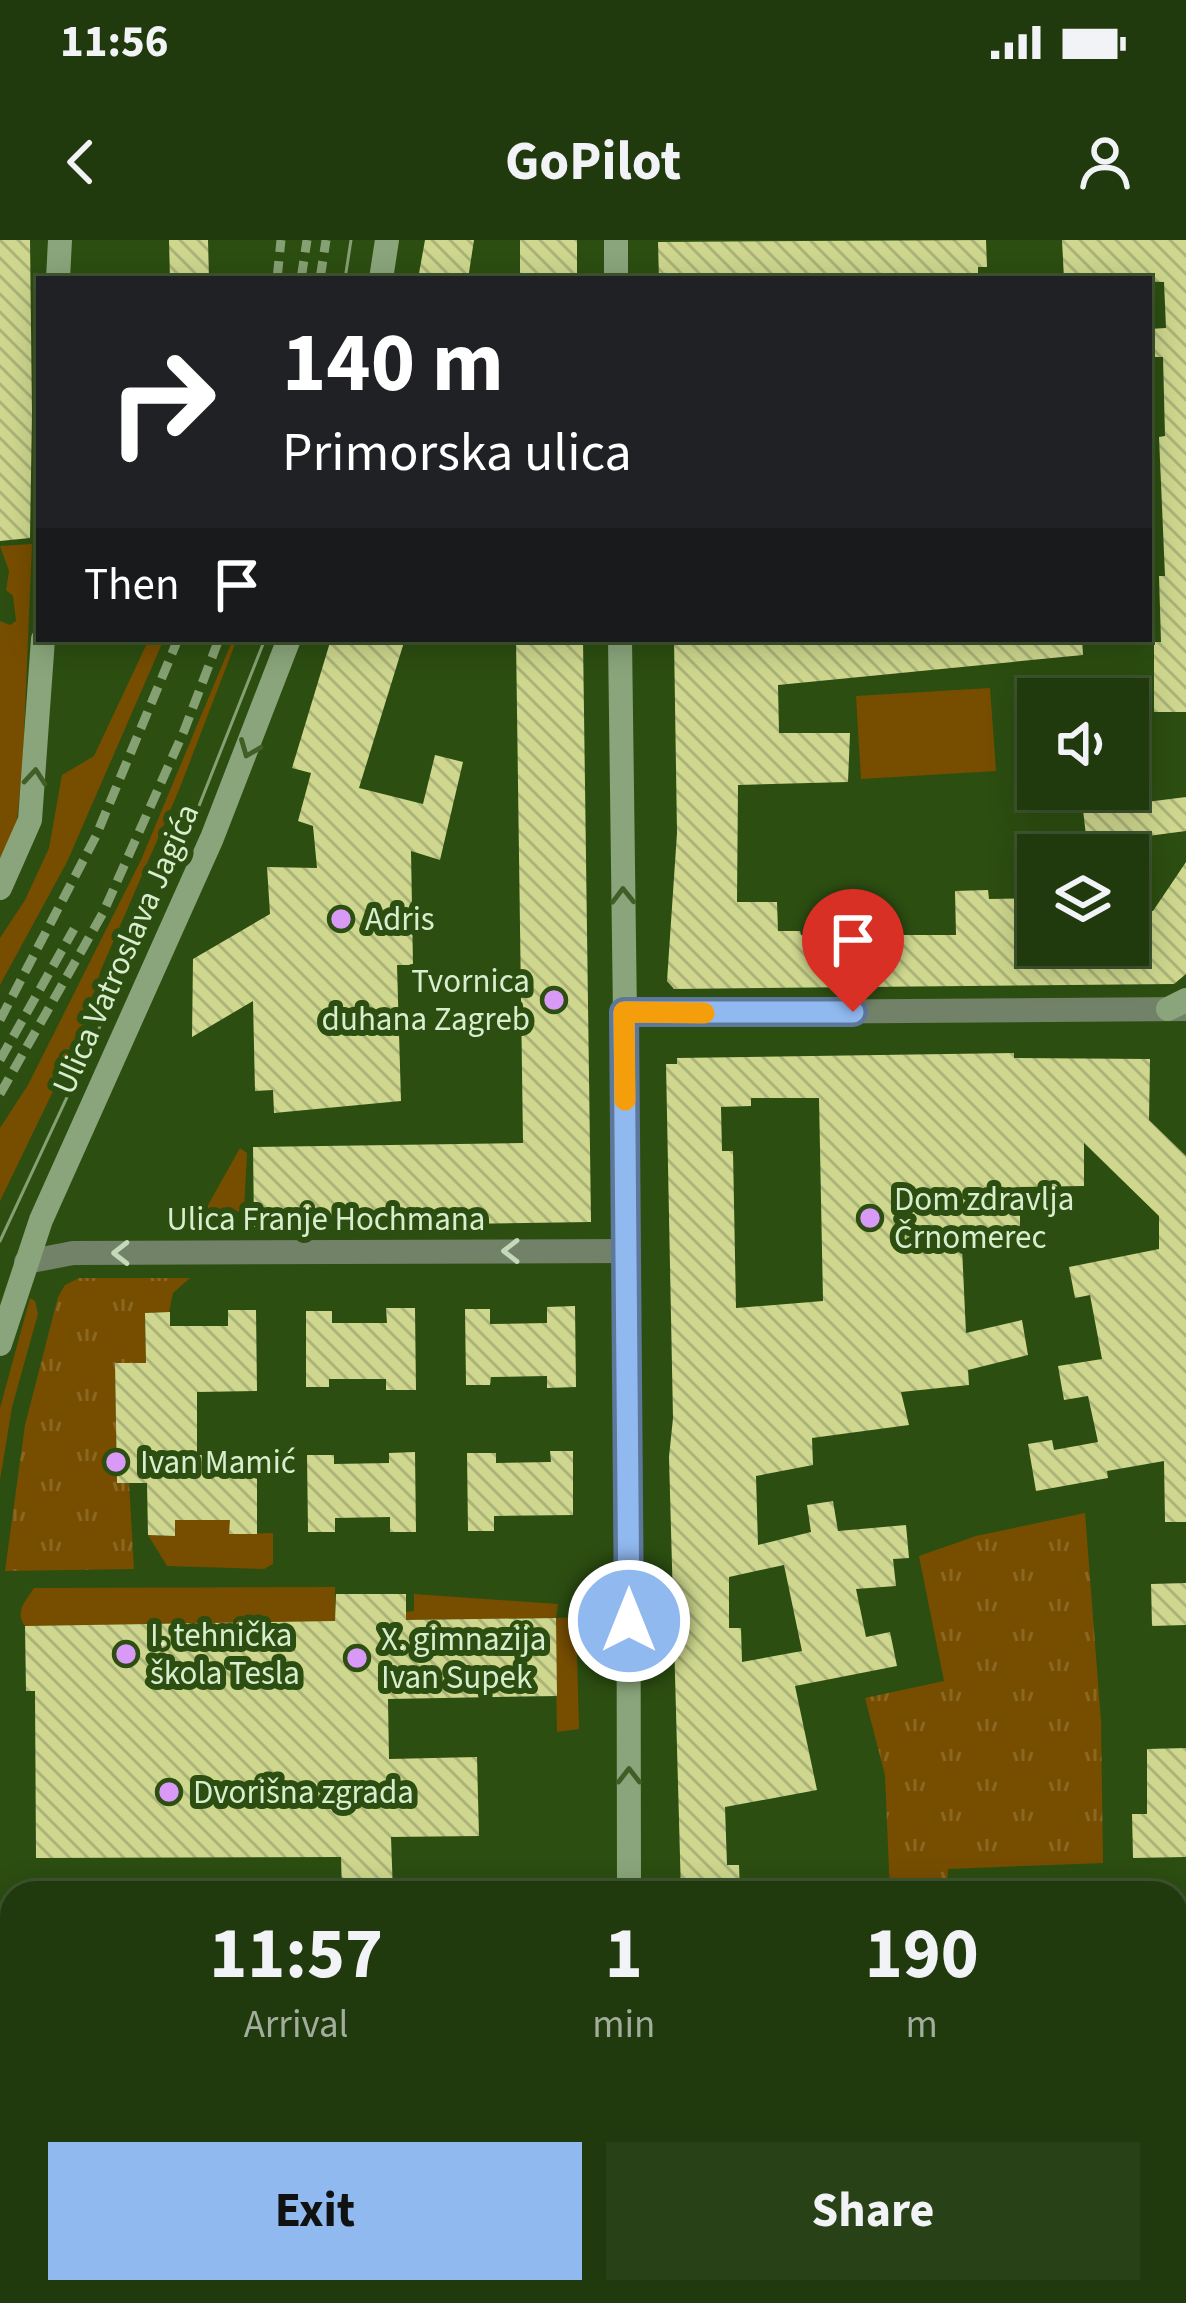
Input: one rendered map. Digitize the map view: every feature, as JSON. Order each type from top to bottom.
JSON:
[{"type":"main road","points":[[58,276],[60,240]]},
{"type":"main road","points":[[381,276],[387,240]]},
{"type":"main road","points":[[616,240],[616,276]]},
{"type":"main road","points":[[0,888],[30,820],[43,642]]},
{"type":"main road","name":"Ulica Vatroslava Jagića","points":[[22,1273],[249,749],[288,642]]},
{"type":"main road","points":[[620,642],[629,1881]]},
{"type":"main road","points":[[0,1310],[22,1273]]},
{"type":"main road","points":[[0,1344],[22,1273]]},
{"type":"street","points":[[624,1012],[1180,1006]]},
{"type":"street","name":"Ulica Franje Hochmana","points":[[22,1273],[74,1253],[628,1251]]},
{"type":"green space","points":[[32,544],[17,820],[0,864],[0,621],[10,625],[16,621],[0,546]]},
{"type":"green space","points":[[148,642],[163,642],[67,862],[0,985],[0,938],[25,900],[49,848],[62,775],[94,756]]},
{"type":"green space","points":[[232,642],[236,642],[179,790],[100,972],[88,1019],[0,1201],[0,1128],[28,1085],[141,860]]},
{"type":"green space","points":[[990,688],[996,771],[861,779],[856,696]]},
{"type":"green space","points":[[240,1148],[247,1153],[244,1211],[203,1214]]},
{"type":"green space","points":[[79,1278],[190,1278],[173,1293],[169,1312],[145,1313],[146,1363],[115,1364],[117,1482],[129,1483],[134,1569],[5,1571],[25,1425],[58,1297],[65,1285]]},
{"type":"green space","points":[[30,1298],[38,1314],[12,1407],[0,1480],[0,1408]]},
{"type":"green space","points":[[1085,1513],[1101,1722],[1103,1863],[948,1869],[948,1881],[889,1881],[885,1775],[865,1698],[944,1681],[919,1556],[976,1536]]},
{"type":"green space","points":[[175,1520],[230,1520],[230,1534],[273,1533],[273,1564],[264,1569],[167,1566],[148,1535],[175,1536]]},
{"type":"green space","points":[[335,1587],[335,1621],[25,1626],[21,1616],[34,1588]]},
{"type":"green space","points":[[414,1594],[558,1604],[556,1618],[576,1617],[579,1729],[557,1732],[555,1618],[406,1620],[406,1612],[414,1611]]},
{"type":"building","points":[[0,240],[30,240],[32,413],[30,538],[0,541]]},
{"type":"building","points":[[169,240],[208,240],[209,276],[170,276]]},
{"type":"building","points":[[425,240],[474,240],[468,276],[419,276]]},
{"type":"building","points":[[520,240],[577,240],[577,276],[520,276]]},
{"type":"building","points":[[986,240],[987,267],[978,267],[978,276],[659,276],[658,242]]},
{"type":"building","points":[[1062,240],[1186,240],[1186,712],[1154,712],[1154,642],[1161,642],[1159,576],[1165,576],[1159,437],[1165,436],[1163,357],[1152,357],[1152,329],[1166,328],[1164,282],[1152,282],[1152,276],[1064,276]]},
{"type":"building","name":"Adris","points":[[330,642],[404,642],[359,788],[423,804],[435,755],[463,762],[440,860],[411,851],[413,965],[397,965],[401,1101],[274,1113],[273,1090],[255,1091],[253,1001],[192,1037],[193,959],[270,914],[267,867],[317,868],[313,826],[298,821],[311,773],[292,768]]},
{"type":"building","name":"Tvornica duhana Zagreb","points":[[516,642],[583,642],[591,1222],[254,1227],[253,1147],[523,1143]]},
{"type":"building","points":[[674,642],[1082,642],[1083,655],[778,685],[779,733],[850,733],[848,782],[738,785],[737,902],[777,902],[778,931],[800,931],[801,935],[956,935],[955,891],[988,890],[989,899],[1017,898],[1017,966],[1149,966],[1149,911],[1186,862],[1186,974],[1174,984],[674,989],[667,981],[677,833]]},
{"type":"building","points":[[1186,797],[1186,831],[1149,836],[1086,834],[1083,810],[1149,810],[1149,802]]},
{"type":"building","points":[[1014,1053],[1014,1058],[1150,1059],[1149,1120],[1186,1156],[1186,1522],[1165,1522],[1164,1461],[1107,1471],[1108,1478],[1036,1491],[1028,1444],[1052,1440],[1054,1450],[1098,1442],[1088,1396],[1064,1400],[1058,1366],[1102,1359],[1090,1295],[1075,1298],[1069,1267],[1159,1249],[1159,1216],[1084,1143],[1084,1186],[1020,1187],[1020,1247],[962,1248],[966,1333],[1022,1320],[1028,1355],[968,1370],[969,1385],[901,1392],[909,1425],[812,1438],[813,1465],[756,1476],[758,1545],[811,1532],[807,1505],[833,1501],[838,1531],[906,1525],[909,1558],[893,1559],[896,1586],[856,1589],[866,1637],[890,1632],[897,1666],[795,1686],[817,1790],[725,1807],[727,1865],[739,1865],[740,1881],[681,1881],[669,1457],[673,1418],[666,1064],[677,1064],[677,1058]],"holes":[[[751,1098],[819,1098],[823,1301],[736,1308],[733,1151],[722,1151],[721,1107],[751,1106]],[[784,1565],[802,1651],[742,1662],[741,1628],[729,1628],[729,1577]]]},
{"type":"building","points":[[575,1306],[576,1387],[547,1388],[547,1376],[491,1377],[490,1385],[466,1385],[465,1309],[490,1309],[490,1324],[547,1323],[547,1307]]},
{"type":"building","points":[[386,1308],[415,1308],[416,1390],[386,1390],[386,1379],[329,1379],[329,1387],[306,1387],[306,1311],[332,1311],[332,1323],[387,1323]]},
{"type":"building","points":[[228,1310],[256,1310],[257,1391],[197,1392],[197,1455],[257,1455],[257,1534],[229,1534],[230,1520],[175,1520],[175,1536],[148,1535],[147,1483],[117,1483],[115,1363],[146,1363],[145,1313],[170,1312],[170,1326],[228,1326]]},
{"type":"building","points":[[550,1451],[573,1451],[573,1515],[494,1516],[494,1531],[468,1531],[467,1453],[496,1453],[496,1463],[551,1462]]},
{"type":"building","points":[[415,1452],[416,1532],[390,1532],[390,1517],[335,1518],[335,1532],[308,1532],[307,1455],[334,1455],[334,1464],[389,1463],[389,1453]]},
{"type":"building","points":[[1186,1583],[1186,1625],[1152,1626],[1151,1584]]},
{"type":"building","points":[[336,1594],[406,1594],[406,1620],[556,1618],[557,1696],[388,1699],[389,1759],[477,1757],[479,1836],[391,1837],[393,1881],[342,1881],[341,1857],[36,1858],[35,1691],[26,1691],[25,1626],[335,1621]]},
{"type":"building","points":[[1186,1748],[1186,1857],[1133,1858],[1132,1814],[1147,1814],[1147,1749]]},
{"type":"tram line","points":[[345,276],[351,240]]},
{"type":"tram line","points":[[0,1241],[178,859],[264,642]]},
{"type":"railway","points":[[277,276],[281,240]]},
{"type":"railway","points":[[301,276],[307,240]]},
{"type":"railway","points":[[320,276],[326,240]]},
{"type":"railway","points":[[0,1020],[96,836],[177,642]]},
{"type":"railway","points":[[0,1094],[103,913],[218,642]]},
{"type":"railway","points":[[0,1060],[74,929]]},
{"type":"slow traffic","points":[[625,1100],[624,1012],[704,1013]]},
{"type":"place","name":"Adris","points":[[341,919]]},
{"type":"place","name":"Tvornica duhana Zagreb","points":[[554,1000]]},
{"type":"place","name":"Dom zdravlja Črnomerec","points":[[870,1218]]},
{"type":"place","name":"Ivan Mamić","points":[[116,1462]]},
{"type":"place","name":"I. tehnička škola Tesla","points":[[126,1654]]},
{"type":"place","name":"X. gimnazija Ivan Supek","points":[[357,1658]]},
{"type":"place","name":"Dvorišna zgrada","points":[[169,1792]]},
{"type":"route","points":[[629,1621],[624,1012],[853,1012]]}]
